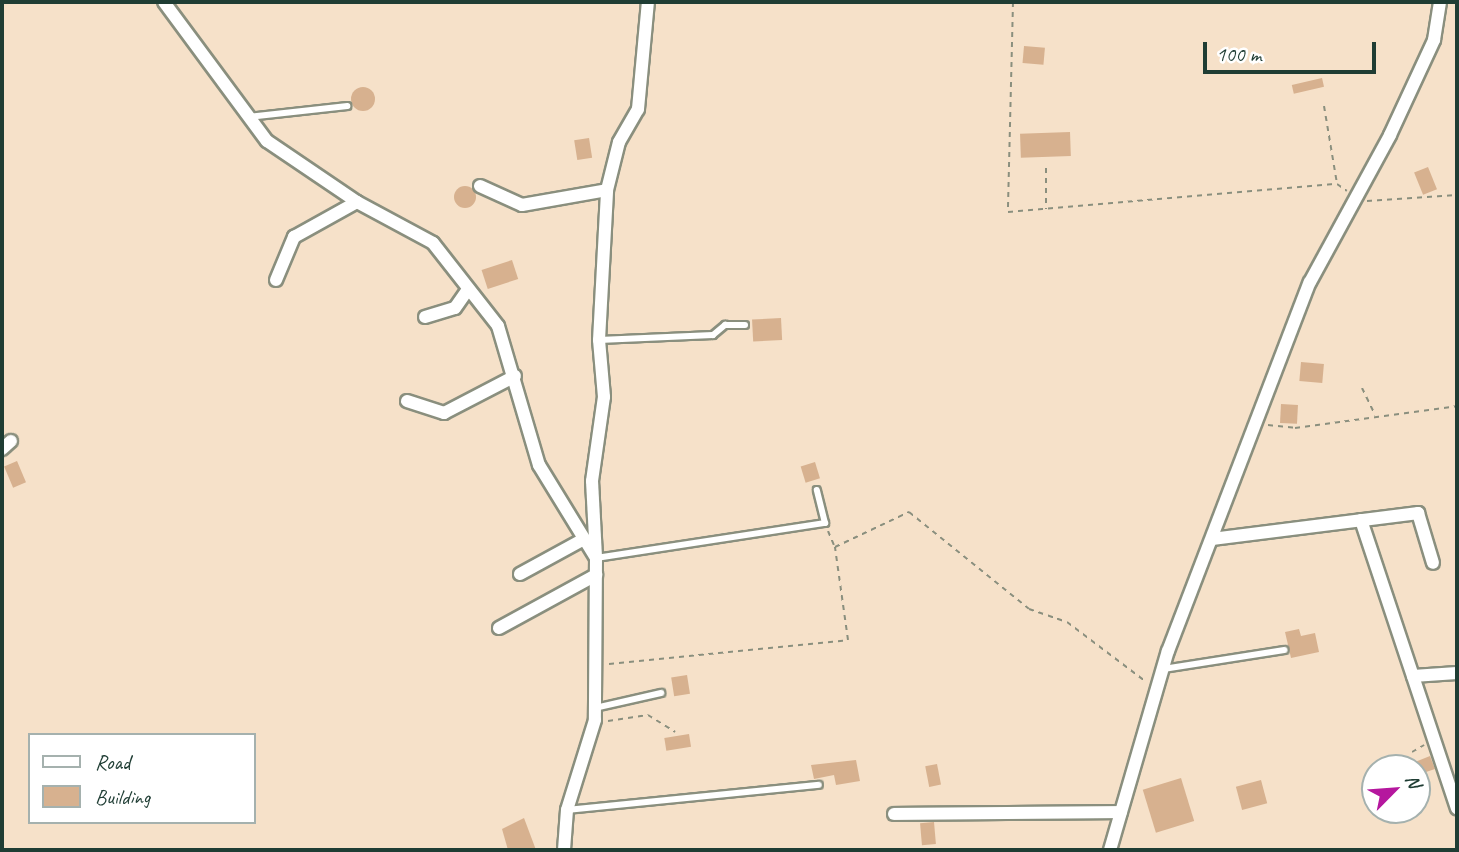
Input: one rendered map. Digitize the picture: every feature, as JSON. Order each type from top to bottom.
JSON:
[{"type":"street","points":[[164,2],[245,117],[267,141],[357,202],[433,243],[467,291],[498,326],[539,465],[596,558]]},
{"type":"street","points":[[564,850],[567,810],[594,724],[596,558],[592,481],[604,397],[600,340],[607,190],[619,142],[638,109],[648,2]]},
{"type":"street","points":[[1110,850],[1163,669],[1310,282],[1355,199],[1434,40],[1440,2]]},
{"type":"street","points":[[480,186],[522,205],[607,190]]},
{"type":"street","points":[[276,280],[294,237],[357,202]]},
{"type":"street","points":[[425,317],[455,307],[467,291]]},
{"type":"street","points":[[407,401],[444,414],[514,376]]},
{"type":"street","points":[[1212,539],[1418,513],[1433,563]]},
{"type":"street","points":[[1361,520],[1457,808]]},
{"type":"street","points":[[520,574],[584,539]]},
{"type":"street","points":[[499,628],[596,575]]},
{"type":"street","points":[[1413,676],[1457,673]]},
{"type":"street","points":[[894,814],[1122,812]]},
{"type":"lane","points":[[245,117],[346,106]]},
{"type":"lane","points":[[600,340],[713,335],[725,325],[745,325]]},
{"type":"lane","points":[[596,558],[825,523],[817,490]]},
{"type":"lane","points":[[1163,669],[1284,650]]},
{"type":"lane","points":[[595,708],[661,693]]},
{"type":"lane","points":[[567,810],[820,785]]},
{"type":"path","points":[[1013,2],[1008,212],[1337,184]]},
{"type":"path","points":[[1324,106],[1337,184],[1355,199],[1457,195]]},
{"type":"path","points":[[1046,168],[1046,210]]},
{"type":"path","points":[[1362,388],[1376,417]]},
{"type":"path","points":[[1257,424],[1295,428],[1457,406]]},
{"type":"path","points":[[835,547],[909,512],[1029,609],[1067,622],[1157,690]]},
{"type":"path","points":[[595,666],[848,640],[835,547],[825,523]]},
{"type":"path","points":[[594,724],[648,715],[675,732]]},
{"type":"building","points":[[1024,46],[1045,48],[1043,65],[1023,63]]},
{"type":"building","points":[[1322,78],[1324,87],[1294,94],[1292,85]]},
{"type":"building","points":[[363,87],[372,90],[375,99],[372,108],[363,111],[354,108],[351,99],[354,90]]},
{"type":"building","points":[[1070,132],[1071,156],[1021,158],[1020,134]]},
{"type":"building","points":[[589,138],[592,158],[577,160],[574,140]]},
{"type":"building","points":[[1428,167],[1437,189],[1423,195],[1414,173]]},
{"type":"building","points":[[465,186],[473,189],[476,197],[473,205],[465,208],[457,205],[454,197],[457,189]]},
{"type":"building","points":[[512,260],[518,279],[488,289],[482,270]]},
{"type":"building","points":[[781,318],[782,340],[753,341],[752,320]]},
{"type":"building","points":[[1301,362],[1324,364],[1322,383],[1299,381]]},
{"type":"building","points":[[1281,404],[1298,405],[1297,424],[1280,423]]},
{"type":"building","points":[[17,461],[26,482],[13,488],[4,466]]},
{"type":"building","points":[[815,462],[820,478],[806,483],[801,466]]},
{"type":"building","points":[[1299,629],[1301,636],[1315,633],[1319,652],[1291,658],[1285,632]]},
{"type":"building","points":[[687,675],[690,694],[674,696],[671,678]]},
{"type":"building","points":[[689,734],[691,747],[666,751],[664,738]]},
{"type":"building","points":[[856,760],[860,781],[836,785],[834,775],[814,779],[811,765]]},
{"type":"building","points":[[937,764],[941,785],[929,787],[925,766]]},
{"type":"building","points":[[1181,778],[1194,821],[1156,833],[1143,790]]},
{"type":"building","points":[[1261,780],[1267,803],[1242,810],[1236,787]]},
{"type":"building","points":[[524,818],[536,850],[508,850],[502,829]]},
{"type":"building","points":[[934,822],[936,844],[922,845],[920,823]]}]
